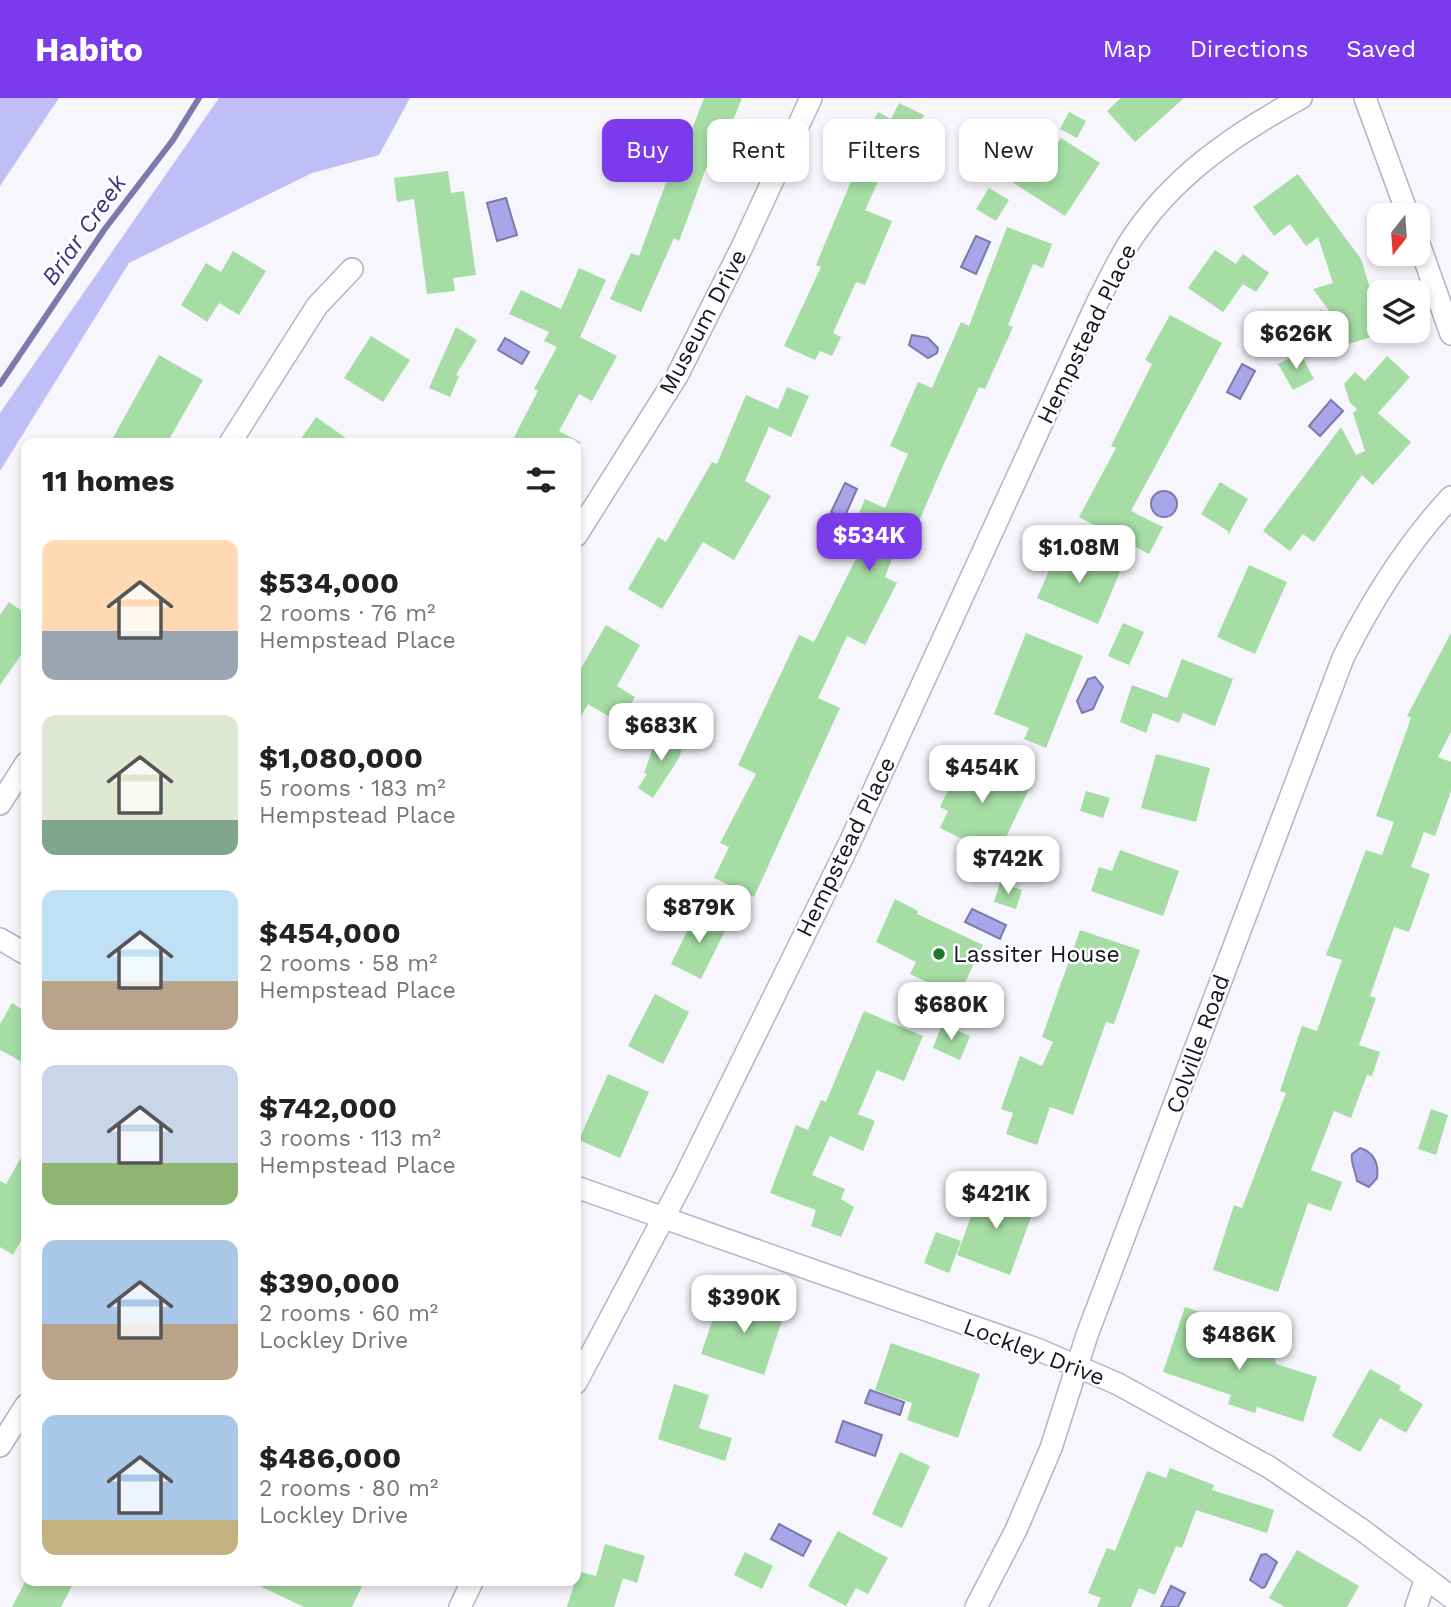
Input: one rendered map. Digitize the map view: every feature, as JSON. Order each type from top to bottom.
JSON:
[{"type":"street","name":"Museum Drive","points":[[581,529],[677,376],[728,276],[811,98]]},
{"type":"street","name":"Hempstead Place","points":[[581,1374],[663,1218],[850,842],[1096,304],[1130,241],[1173,188],[1199,164],[1233,138],[1301,98]]},
{"type":"street","points":[[1365,98],[1404,203]]},
{"type":"street","points":[[1427,266],[1451,334]]},
{"type":"street","points":[[233,438],[317,306],[352,269]]},
{"type":"street","name":"Colville Road","points":[[976,1607],[1032,1494],[1051,1448],[1077,1365],[1343,658],[1397,563],[1422,528],[1451,497]]},
{"type":"street","points":[[0,804],[21,770]]},
{"type":"street","points":[[0,939],[21,951]]},
{"type":"street","name":"Lockley Drive","points":[[581,1189],[1077,1365],[1206,1430],[1269,1467],[1362,1530],[1451,1597]]},
{"type":"street","points":[[0,1446],[21,1413]]},
{"type":"street","points":[[1416,1607],[1426,1578]]},
{"type":"street","points":[[460,1607],[470,1586]]},
{"type":"shaded area","points":[[0,98],[59,98],[0,186]]},
{"type":"shaded area","points":[[219,98],[410,98],[379,155],[312,173],[129,263],[0,471],[0,413]]},
{"type":"shaded area","points":[[506,198],[517,235],[497,241],[487,203]]},
{"type":"shaded area","points":[[976,236],[990,242],[976,274],[961,267]]},
{"type":"shaded area","points":[[912,335],[928,338],[938,348],[937,353],[928,358],[909,345]]},
{"type":"shaded area","points":[[505,338],[529,352],[522,364],[498,350]]},
{"type":"shaded area","points":[[1242,364],[1255,371],[1240,399],[1227,392]]},
{"type":"shaded area","points":[[1331,400],[1343,411],[1320,436],[1309,426]]},
{"type":"shaded area","points":[[845,483],[857,489],[844,518],[831,512]]},
{"type":"shaded area","points":[[1164,491],[1173,495],[1177,504],[1173,513],[1164,517],[1155,513],[1151,504],[1155,495]]},
{"type":"shaded area","points":[[1095,677],[1103,687],[1093,709],[1082,713],[1077,701],[1088,679]]},
{"type":"shaded area","points":[[972,909],[1006,925],[1000,939],[965,922]]},
{"type":"shaded area","points":[[1360,1148],[1369,1152],[1376,1163],[1377,1178],[1369,1187],[1357,1181],[1352,1164],[1352,1154]]},
{"type":"shaded area","points":[[870,1390],[904,1402],[900,1415],[865,1403]]},
{"type":"shaded area","points":[[843,1421],[882,1435],[875,1456],[836,1442]]},
{"type":"shaded area","points":[[779,1524],[811,1541],[803,1556],[771,1539]]},
{"type":"shaded area","points":[[1266,1554],[1277,1562],[1262,1588],[1250,1580],[1261,1555]]},
{"type":"shaded area","points":[[1171,1586],[1185,1593],[1178,1607],[1161,1607]]},
{"type":"building","points":[[704,98],[742,98],[734,119],[707,119],[707,166],[679,241],[674,238],[641,312],[610,299],[631,253],[639,256],[666,182],[693,182],[693,127]]},
{"type":"building","points":[[1121,98],[1184,98],[1135,142],[1107,111]]},
{"type":"building","points":[[899,103],[924,115],[922,119],[891,119]]},
{"type":"building","points":[[878,112],[891,119],[875,119]]},
{"type":"building","points":[[1069,112],[1086,121],[1077,138],[1060,129]]},
{"type":"building","points":[[1061,138],[1100,163],[1065,216],[1012,182],[1058,182],[1058,143]]},
{"type":"building","points":[[448,171],[451,193],[464,191],[476,275],[453,278],[455,291],[427,294],[414,199],[397,202],[394,178]]},
{"type":"building","points":[[1298,174],[1361,259],[1368,280],[1367,338],[1323,352],[1331,344],[1320,309],[1336,320],[1313,289],[1333,283],[1318,237],[1306,246],[1290,224],[1274,236],[1253,207]]},
{"type":"building","points":[[851,182],[878,182],[865,210],[892,221],[865,285],[856,282],[833,333],[841,337],[832,356],[820,351],[815,360],[784,346],[821,267],[816,265]]},
{"type":"building","points":[[989,188],[1009,200],[996,221],[976,209]]},
{"type":"building","points":[[1007,227],[1052,244],[1043,268],[1033,264],[1008,325],[1013,327],[985,389],[979,387],[916,528],[920,530],[910,552],[897,546],[885,577],[897,583],[865,645],[847,636],[818,698],[840,708],[754,897],[714,878],[729,847],[720,843],[756,774],[738,765],[799,635],[814,642],[866,539],[851,532],[865,499],[885,508],[908,454],[890,446],[918,382],[932,388],[961,322],[969,326]]},
{"type":"building","points":[[1215,250],[1236,264],[1243,254],[1269,273],[1256,292],[1243,284],[1223,312],[1188,288]]},
{"type":"building","points":[[233,251],[266,271],[239,315],[219,303],[207,322],[181,305],[206,263],[221,272]]},
{"type":"building","points":[[579,268],[606,280],[580,337],[617,356],[592,401],[579,394],[559,431],[572,438],[514,438],[538,391],[534,389],[557,347],[544,341],[549,332],[509,314],[521,290],[561,309]]},
{"type":"building","points":[[1170,315],[1222,343],[1131,511],[1163,527],[1149,554],[1079,517],[1116,448],[1111,446],[1152,364],[1145,360]]},
{"type":"building","points":[[456,327],[477,340],[456,375],[459,376],[450,397],[429,388]]},
{"type":"building","points":[[371,336],[410,360],[383,402],[344,378]]},
{"type":"building","points":[[1300,353],[1314,379],[1293,390],[1278,364]]},
{"type":"building","points":[[159,355],[203,380],[170,438],[113,438]]},
{"type":"building","points":[[1387,356],[1410,377],[1378,413],[1411,442],[1373,485],[1362,475],[1314,542],[1303,534],[1290,551],[1263,531],[1341,427],[1356,455],[1365,451],[1353,413],[1357,409],[1350,403],[1344,384],[1355,372],[1365,381]]},
{"type":"building","points":[[787,387],[809,396],[791,437],[769,427],[745,481],[771,496],[734,560],[703,542],[662,609],[628,589],[658,537],[666,542],[712,462],[717,464],[746,395],[778,409]]},
{"type":"building","points":[[316,417],[346,438],[301,438]]},
{"type":"building","points":[[1220,482],[1248,499],[1228,535],[1228,531],[1201,514]]},
{"type":"building","points":[[1060,546],[1120,572],[1098,624],[1037,598]]},
{"type":"building","points":[[1249,565],[1287,582],[1255,654],[1217,637]]},
{"type":"building","points":[[9,602],[21,610],[21,655],[0,685],[0,615]]},
{"type":"building","points":[[1123,623],[1144,632],[1129,665],[1108,656]]},
{"type":"building","points":[[606,625],[640,645],[617,686],[635,697],[620,723],[588,704],[581,716],[581,668]]},
{"type":"building","points":[[1026,633],[1083,656],[1046,748],[1024,739],[1029,728],[994,714]]},
{"type":"building","points":[[1451,633],[1451,732],[1438,757],[1451,762],[1451,791],[1435,836],[1424,832],[1411,867],[1430,874],[1409,932],[1394,927],[1370,996],[1376,998],[1359,1045],[1380,1052],[1372,1076],[1367,1075],[1351,1118],[1334,1111],[1311,1170],[1342,1182],[1331,1211],[1308,1203],[1278,1292],[1213,1270],[1234,1205],[1242,1208],[1286,1093],[1280,1091],[1302,1026],[1317,1031],[1342,960],[1326,955],[1366,850],[1382,855],[1394,822],[1376,816],[1411,718],[1407,716]]},
{"type":"building","points":[[1182,659],[1233,679],[1215,726],[1183,713],[1179,723],[1153,713],[1146,733],[1120,722],[1132,685],[1167,698]]},
{"type":"building","points":[[659,732],[684,742],[679,758],[653,798],[638,788],[647,774],[644,773]]},
{"type":"building","points":[[1156,754],[1210,768],[1196,822],[1141,808]]},
{"type":"building","points":[[965,755],[1030,787],[997,856],[940,828],[948,811],[940,807]]},
{"type":"building","points":[[1086,791],[1110,798],[1103,818],[1080,811]]},
{"type":"building","points":[[1120,850],[1179,871],[1163,916],[1091,891],[1099,867],[1112,871]]},
{"type":"building","points":[[1000,883],[1022,890],[1016,909],[994,902]]},
{"type":"building","name":"Lassiter House","points":[[895,899],[918,911],[917,914],[983,945],[958,997],[910,974],[916,962],[876,942]]},
{"type":"building","points":[[697,911],[727,927],[701,979],[671,964]]},
{"type":"building","points":[[1080,930],[1140,950],[1114,1024],[1106,1022],[1073,1115],[1050,1107],[1037,1145],[1006,1134],[1013,1113],[1001,1109],[1020,1056],[1042,1066],[1053,1042],[1042,1037]]},
{"type":"building","points":[[655,994],[689,1012],[663,1064],[628,1046]]},
{"type":"building","points":[[12,1003],[21,1009],[21,1061],[0,1050],[0,1024]]},
{"type":"building","points":[[864,1011],[923,1036],[904,1081],[877,1070],[858,1114],[875,1121],[863,1151],[830,1136],[812,1175],[845,1189],[841,1199],[854,1207],[841,1237],[811,1226],[816,1210],[770,1193],[796,1125],[808,1130],[821,1100],[826,1102]]},
{"type":"building","points":[[942,1024],[970,1036],[960,1060],[933,1048]]},
{"type":"building","points":[[608,1074],[649,1092],[620,1158],[581,1141]]},
{"type":"building","points":[[1431,1109],[1448,1115],[1436,1155],[1418,1149]]},
{"type":"building","points":[[21,1158],[21,1241],[13,1255],[0,1247],[0,1181],[6,1184]]},
{"type":"building","points":[[982,1186],[1035,1206],[1010,1275],[957,1255]]},
{"type":"building","points":[[936,1232],[961,1241],[949,1273],[924,1263]]},
{"type":"building","points":[[749,1296],[785,1311],[764,1375],[701,1354],[719,1301],[744,1311]]},
{"type":"building","points":[[1185,1307],[1212,1316],[1201,1347],[1243,1360],[1251,1343],[1263,1340],[1273,1346],[1276,1364],[1317,1377],[1303,1422],[1257,1407],[1255,1413],[1228,1404],[1231,1395],[1163,1372]]},
{"type":"building","points":[[891,1343],[980,1374],[958,1438],[907,1420],[912,1403],[875,1390]]},
{"type":"building","points":[[1370,1369],[1401,1386],[1399,1390],[1423,1404],[1406,1433],[1380,1418],[1360,1452],[1332,1436]]},
{"type":"building","points":[[674,1384],[709,1395],[699,1428],[732,1438],[725,1461],[658,1439]]},
{"type":"building","points":[[900,1452],[930,1466],[902,1528],[872,1514]]},
{"type":"building","points":[[1170,1468],[1214,1485],[1212,1490],[1274,1510],[1267,1533],[1196,1510],[1182,1548],[1176,1546],[1155,1595],[1139,1588],[1131,1607],[1097,1607],[1101,1598],[1088,1593],[1107,1548],[1115,1551],[1147,1471],[1166,1478]]},
{"type":"building","points":[[838,1531],[888,1558],[868,1594],[856,1588],[846,1606],[808,1586]]},
{"type":"building","points":[[605,1544],[645,1556],[637,1583],[623,1578],[614,1607],[567,1607],[573,1586],[581,1586],[581,1572],[596,1576]]},
{"type":"building","points":[[1297,1550],[1359,1586],[1347,1607],[1285,1607],[1269,1598]]},
{"type":"building","points":[[745,1552],[773,1566],[762,1589],[734,1575]]},
{"type":"building","points":[[23,1586],[72,1586],[61,1607],[12,1607]]},
{"type":"building","points":[[260,1586],[362,1586],[352,1607],[304,1607]]},
{"type":"waterway","name":"Briar Creek","points":[[0,384],[104,230],[173,140],[199,98]]},
{"type":"place","name":"Lassiter House","points":[[939,954]]}]
